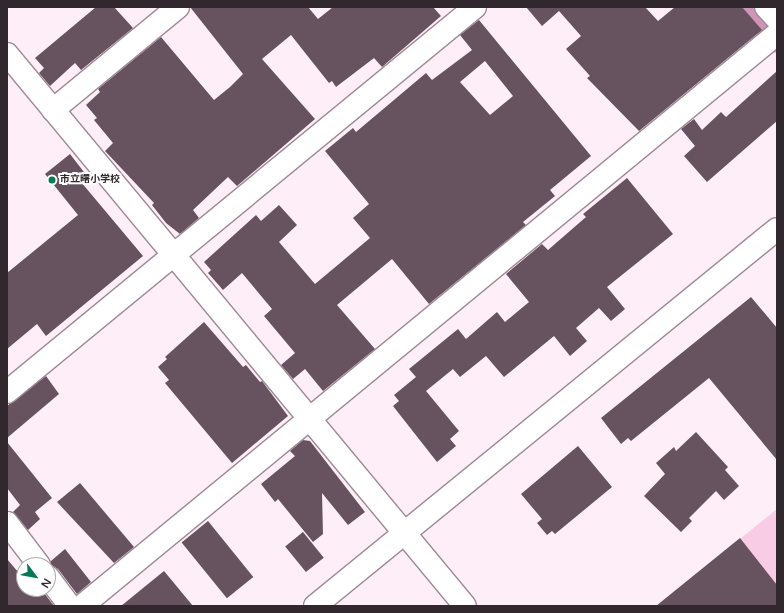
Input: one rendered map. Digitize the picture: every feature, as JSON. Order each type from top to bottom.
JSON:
[{"type":"street","points":[[53,110],[178,7]]},
{"type":"street","points":[[7,392],[475,7]]},
{"type":"street","points":[[766,7],[777,20]]},
{"type":"street","points":[[82,606],[777,34]]},
{"type":"street","points":[[7,54],[308,419],[465,606]]},
{"type":"street","points":[[315,606],[777,229]]},
{"type":"street","points":[[7,523],[33,557]]},
{"type":"street","points":[[56,588],[70,606]]},
{"type":"shaded area","points":[[777,509],[777,605],[730,547]]},
{"type":"building","points":[[96,7],[114,7],[133,28],[81,70],[75,63],[50,86],[39,73],[44,68],[35,58]]},
{"type":"building","points":[[190,7],[308,7],[318,19],[333,7],[433,7],[441,16],[382,67],[374,58],[336,87],[332,81],[329,83],[291,35],[262,59],[315,119],[237,186],[228,177],[193,210],[199,218],[180,234],[166,223],[152,205],[154,203],[105,151],[113,143],[94,120],[97,118],[86,105],[100,92],[98,89],[161,37],[214,100],[230,87],[243,74]]},
{"type":"building","points":[[526,7],[645,7],[658,21],[675,7],[742,7],[762,30],[639,131],[587,78],[590,76],[566,49],[581,36],[559,11],[542,26]]},
{"type":"building","points":[[479,20],[591,156],[550,190],[555,196],[523,222],[526,225],[429,304],[392,259],[337,305],[375,349],[323,391],[305,369],[293,379],[281,365],[295,353],[264,316],[272,309],[242,273],[223,290],[208,273],[211,270],[204,262],[256,215],[261,221],[279,205],[297,225],[279,242],[315,284],[370,238],[353,218],[369,204],[325,151],[353,128],[356,132],[426,73],[432,80],[472,50],[460,35]],"holes":[[[485,61],[513,96],[490,115],[460,82]]]},
{"type":"building","points":[[777,71],[777,121],[707,182],[684,156],[695,146],[681,129],[694,119],[702,130],[721,112],[726,117]]},
{"type":"building","points":[[70,154],[87,176],[81,182],[143,256],[46,336],[37,324],[7,349],[7,273],[78,215],[45,174]]},
{"type":"building","points":[[627,178],[673,234],[607,287],[625,309],[611,321],[599,308],[576,328],[587,341],[570,356],[554,336],[504,377],[486,356],[460,377],[453,369],[426,391],[459,431],[450,439],[456,446],[437,462],[393,406],[399,401],[394,395],[416,377],[409,369],[458,329],[466,339],[497,312],[505,322],[529,302],[506,274],[542,244],[548,250],[586,217],[583,214]]},
{"type":"building","points":[[751,297],[777,328],[777,460],[709,378],[631,441],[628,438],[621,444],[601,418]]},
{"type":"building","points":[[204,322],[243,367],[246,365],[260,382],[262,381],[288,416],[232,463],[165,383],[169,380],[158,367],[167,359],[165,357]]},
{"type":"building","points":[[46,376],[59,394],[7,438],[7,406]]},
{"type":"building","points":[[696,432],[728,467],[725,470],[739,486],[724,500],[716,491],[689,518],[692,521],[681,532],[644,496],[665,474],[656,463],[674,447],[676,451]]},
{"type":"building","points":[[303,440],[310,441],[365,512],[348,525],[322,493],[323,534],[313,542],[278,499],[275,502],[261,484],[295,456],[290,451]]},
{"type":"building","points":[[7,442],[52,498],[35,512],[40,519],[28,530],[13,512],[20,505],[7,488]]},
{"type":"building","points":[[578,446],[612,487],[555,534],[552,531],[547,535],[537,523],[542,519],[521,494]]},
{"type":"building","points":[[80,483],[134,547],[114,563],[57,502]]},
{"type":"building","points":[[208,521],[253,577],[227,598],[182,542]]},
{"type":"building","points":[[303,532],[324,558],[306,572],[285,546]]},
{"type":"building","points":[[740,538],[777,585],[777,606],[656,606]]},
{"type":"building","points":[[65,549],[91,582],[77,594],[56,568],[56,557]]},
{"type":"building","points":[[7,559],[16,570],[16,597],[47,597],[54,606],[7,606]]},
{"type":"building","points":[[164,571],[193,606],[121,606]]},
{"type":"waterway","points":[[748,7],[777,42]]},
{"type":"place","name":"市立曙小学校","points":[[52,180]]}]
